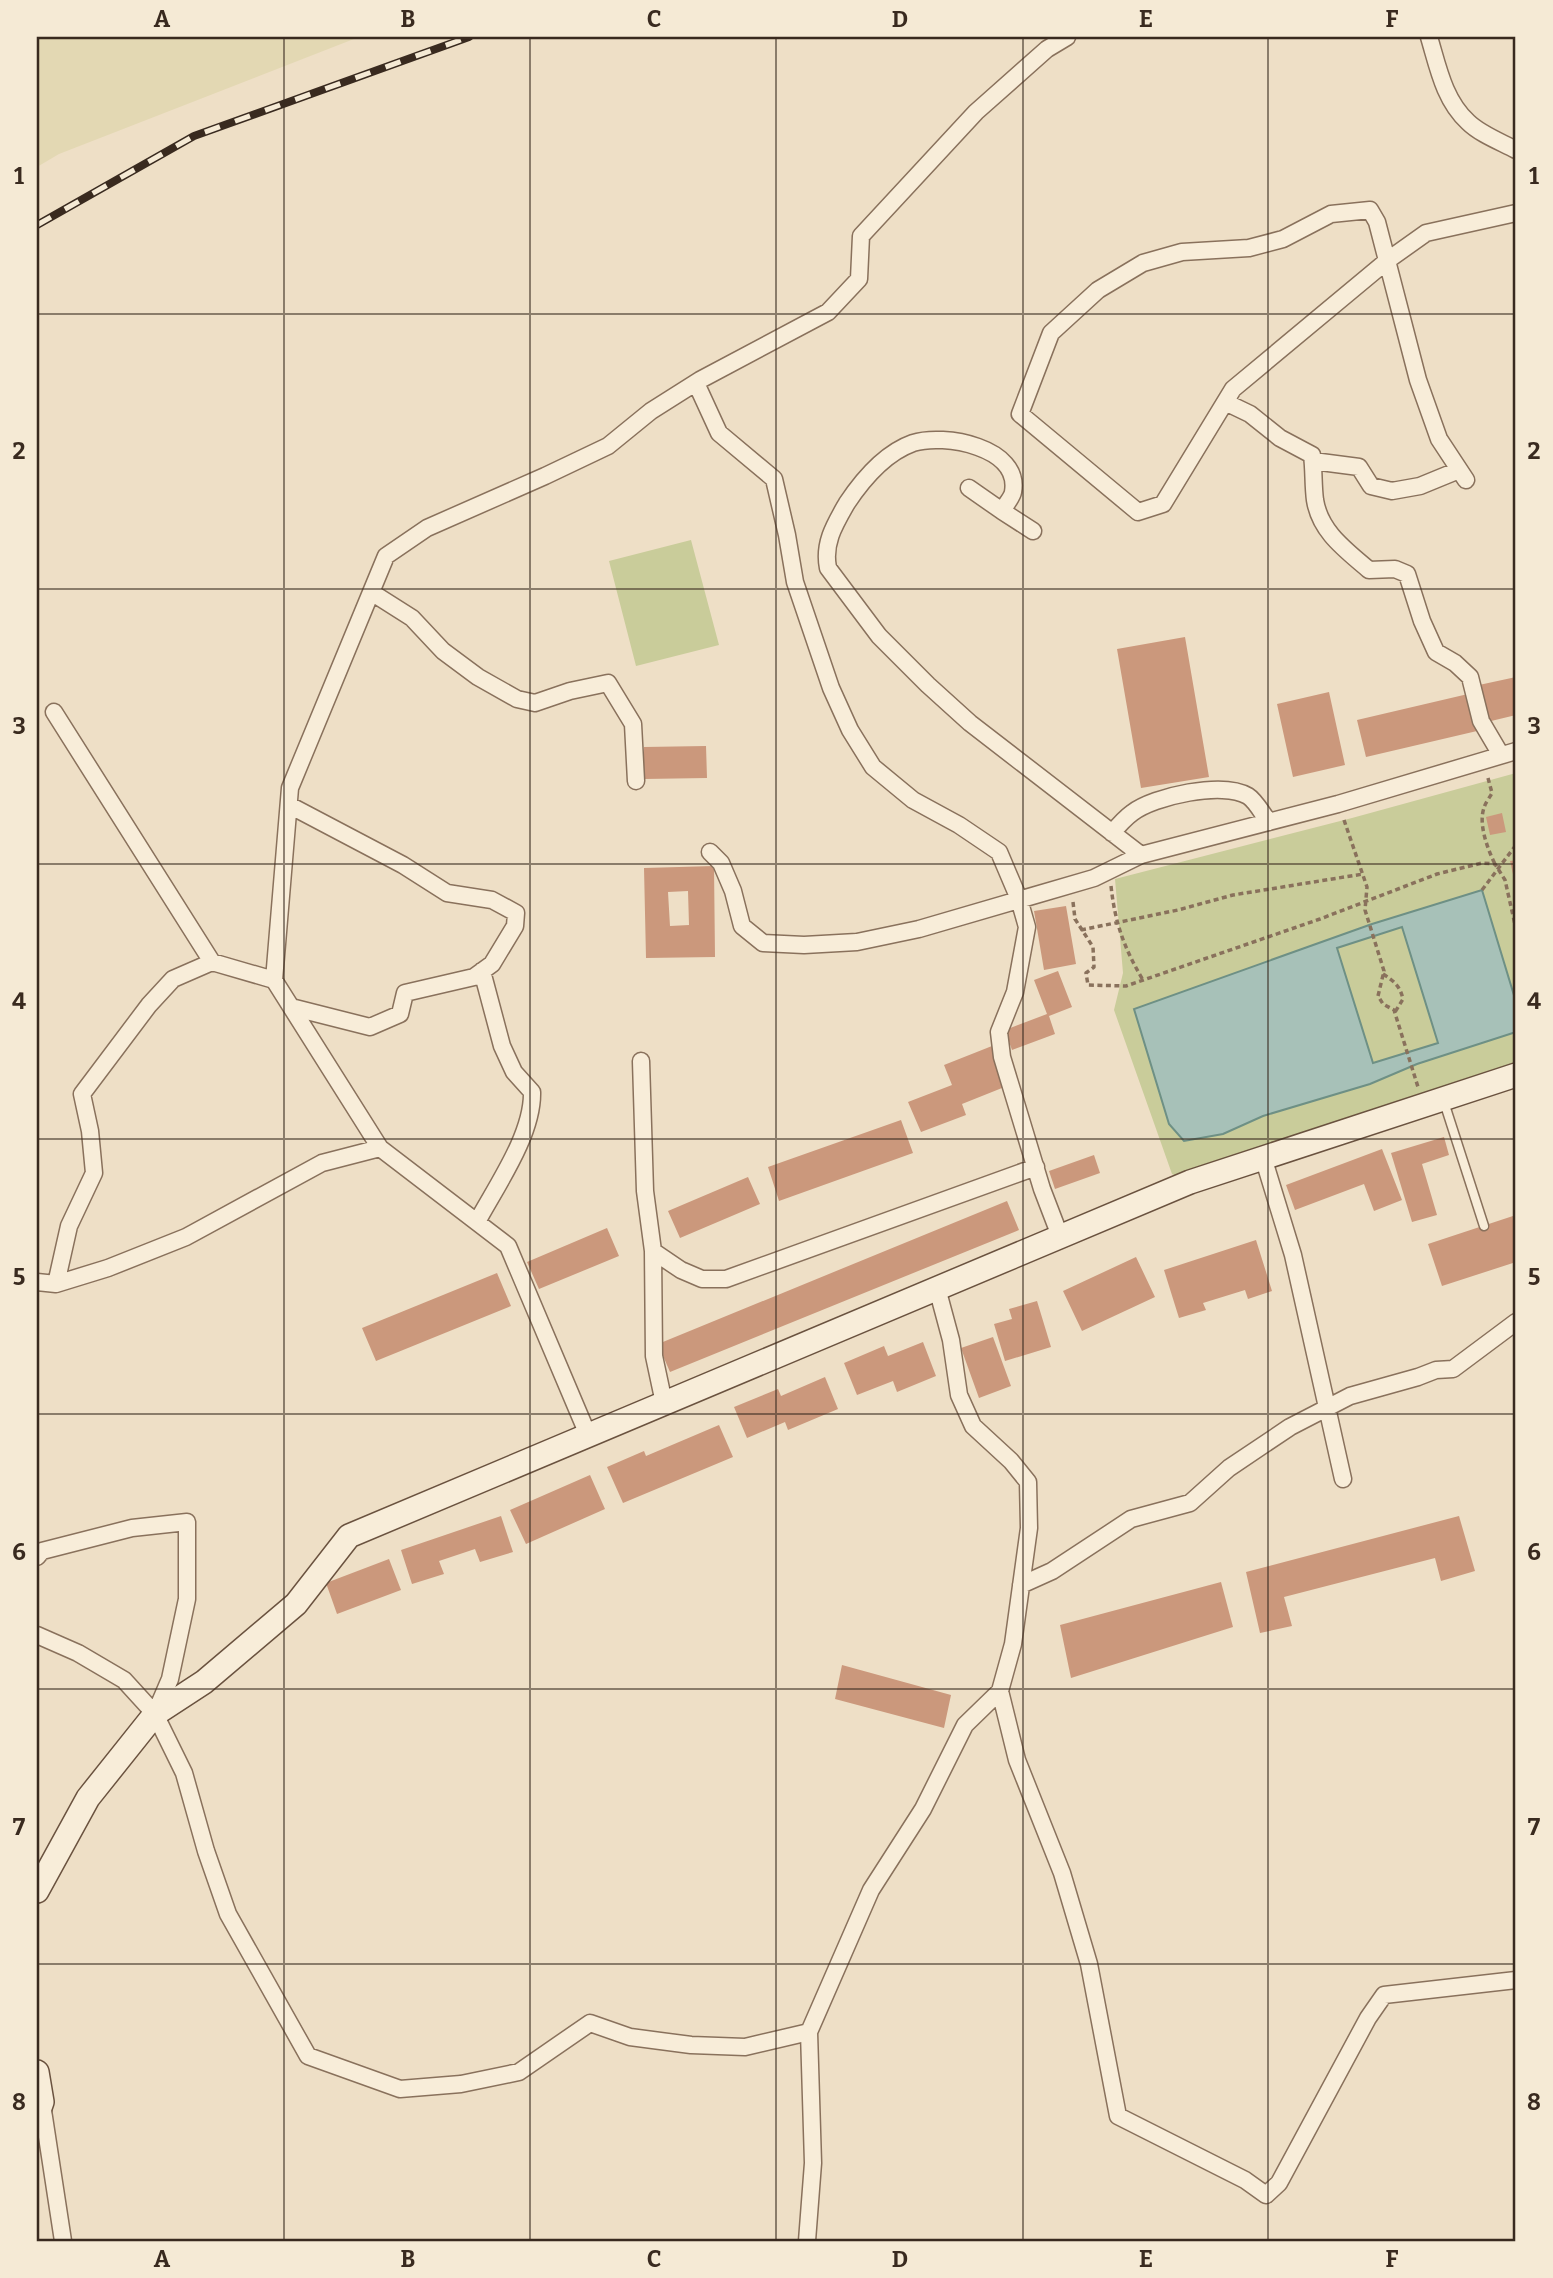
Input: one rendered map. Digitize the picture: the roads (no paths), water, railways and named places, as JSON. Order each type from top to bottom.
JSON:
[{"type":"street","points":[[588,1435],[508,1246],[380,1148],[274,980],[290,788],[386,556],[426,528],[545,477],[608,446],[651,411],[696,383],[828,312],[859,279],[861,236],[976,112],[1047,49],[1067,37]]},
{"type":"street","points":[[1429,37],[1443,85],[1454,106],[1469,124],[1516,150]]},
{"type":"street","points":[[1313,461],[1359,467],[1371,486],[1392,491],[1462,475],[1439,439],[1418,380],[1388,260],[1377,222],[1370,211],[1331,214],[1283,239],[1249,248],[1182,252],[1143,263],[1098,290],[1051,333],[1020,414],[1138,512],[1163,504],[1233,389],[1388,260],[1426,233],[1516,213]]},
{"type":"street","points":[[696,383],[719,433],[774,478],[795,583],[831,688],[850,730],[873,767],[913,800],[959,825],[999,852],[1019,899],[1027,927],[1015,992],[999,1032],[1002,1057],[1060,1236]]},
{"type":"street","points":[[710,852],[725,872],[742,926],[763,943],[804,945],[858,942],[919,929],[1094,878],[1141,855],[1338,804],[1508,753],[1482,721],[1470,677],[1455,663],[1436,652],[1422,621],[1407,574],[1395,569],[1369,570],[1326,530],[1315,501],[1312,455],[1280,438],[1250,414],[1225,402]]},
{"type":"street","points":[[1002,511],[1013,493],[1010,474],[1005,464],[997,457],[970,443],[949,439],[912,443],[896,451],[876,467],[853,494],[833,529],[826,555],[828,568],[879,636],[928,685],[970,723],[1141,855]]},
{"type":"street","points":[[969,488],[1033,531]]},
{"type":"street","points":[[371,592],[412,618],[443,651],[478,677],[517,699],[535,703],[570,691],[608,683],[633,724],[636,781]]},
{"type":"street","points":[[54,712],[212,962]]},
{"type":"street","points":[[1112,832],[1133,812],[1182,794],[1209,789],[1229,790],[1250,797],[1269,822]]},
{"type":"street","points":[[289,805],[403,865],[447,893],[492,900],[516,913],[515,926],[492,964],[474,977],[405,993],[400,1014],[370,1027],[291,1007]]},
{"type":"street","points":[[56,1284],[69,1226],[94,1173],[90,1131],[82,1094],[149,1005],[173,979],[212,962],[274,980]]},
{"type":"street","points":[[477,1222],[514,1154],[533,1106],[532,1092],[514,1072],[502,1046],[482,971]]},
{"type":"street","points":[[641,1061],[645,1191],[653,1251],[654,1356],[664,1403]]},
{"type":"street","points":[[155,1714],[204,1682],[296,1604],[349,1536],[1190,1182],[1516,1075]]},
{"type":"street","points":[[37,1282],[56,1284],[108,1268],[186,1237],[322,1163],[380,1148]]},
{"type":"street","points":[[1263,1157],[1293,1255],[1343,1479]]},
{"type":"street","points":[[653,1251],[681,1270],[702,1279],[726,1279],[1036,1167]]},
{"type":"street","points":[[937,1288],[951,1340],[959,1395],[973,1426],[1011,1461],[1028,1482],[1029,1528],[1013,1644],[1000,1691],[1017,1760],[1062,1872],[1089,1964],[1118,2116],[1245,2180],[1266,2195],[1279,2183],[1368,2018],[1384,1994],[1516,1980]]},
{"type":"street","points":[[1021,1585],[1052,1571],[1131,1519],[1190,1503],[1229,1468],[1290,1427],[1350,1396],[1436,1370],[1453,1369],[1516,1322]]},
{"type":"street","points":[[37,1557],[42,1551],[132,1528],[187,1522],[187,1599],[170,1679],[155,1714],[88,1798],[37,1891]]},
{"type":"street","points":[[37,1635],[78,1653],[124,1680],[155,1714],[184,1773],[206,1851],[228,1914],[307,2056],[400,2089],[461,2084],[519,2072],[590,2023],[630,2037],[731,2047],[745,2047],[809,2032]]},
{"type":"street","points":[[807,2241],[813,2162],[809,2032],[871,1890],[923,1809],[965,1725],[1000,1691]]},
{"type":"street","points":[[37,2072],[39,2109],[63,2241]]},
{"type":"lane","points":[[1433,1102],[1484,1226]]},
{"type":"water","points":[[1482,890],[1516,1002],[1516,1032],[1417,1064],[1370,1084],[1263,1116],[1223,1134],[1184,1141],[1169,1124],[1134,1009],[1372,924]],"holes":[[[1402,927],[1438,1043],[1373,1063],[1337,948]]]},
{"type":"railway","points":[[37,225],[194,136],[469,37]]}]
